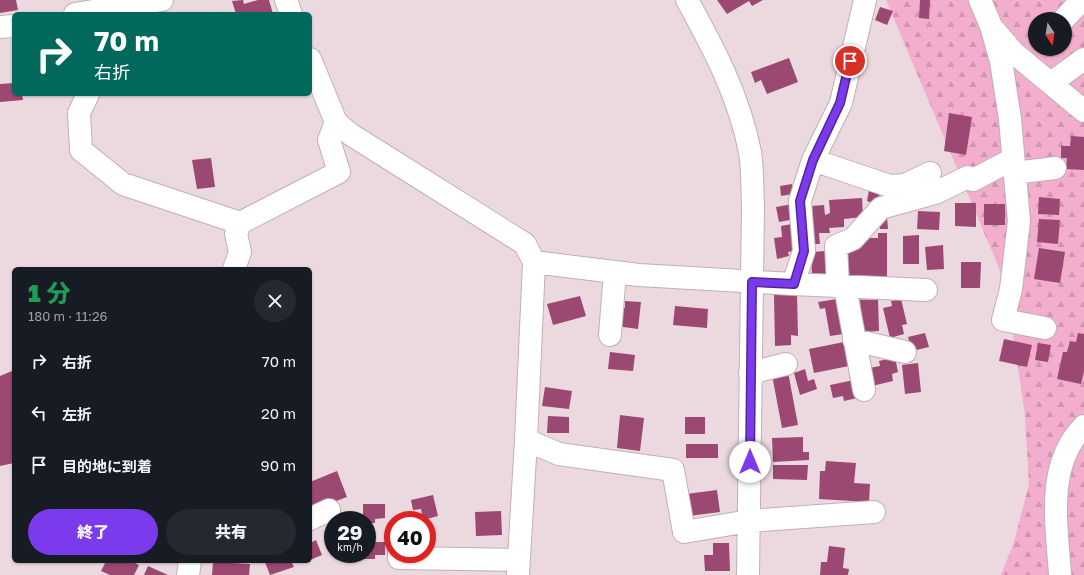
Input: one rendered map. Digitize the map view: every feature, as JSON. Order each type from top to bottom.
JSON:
[{"type":"street","points":[[87,12],[162,0]]},
{"type":"street","points":[[286,0],[291,12]]},
{"type":"street","points":[[687,0],[717,54],[738,104],[750,153],[754,207],[750,373],[748,575]]},
{"type":"street","points":[[794,284],[804,251],[800,201],[813,160],[840,103],[865,0]]},
{"type":"street","points":[[980,0],[991,26],[1002,61],[1010,119],[1018,221],[1011,289],[1003,320],[1045,328]]},
{"type":"street","points":[[1071,12],[1082,0]]},
{"type":"street","points":[[0,27],[12,26]]},
{"type":"street","points":[[991,26],[1014,53],[1028,55]]},
{"type":"street","points":[[1031,56],[1051,83],[1084,111]]},
{"type":"street","points":[[1051,83],[1084,59]]},
{"type":"street","points":[[312,64],[336,122],[350,134],[525,244],[534,262],[526,440],[518,568],[436,561]]},
{"type":"street","points":[[87,96],[79,113],[81,150],[123,184],[240,223]]},
{"type":"street","points":[[235,267],[240,252],[236,234],[240,223],[340,172],[329,140],[336,122]]},
{"type":"street","points":[[813,160],[890,186],[933,183],[968,176],[973,180],[1014,166],[1055,168]]},
{"type":"street","points":[[864,390],[841,286],[836,246],[853,238],[881,208],[933,183]]},
{"type":"street","points":[[534,262],[615,272],[752,282],[926,290]]},
{"type":"street","points":[[610,335],[615,272]]},
{"type":"street","points":[[854,340],[905,352]]},
{"type":"street","points":[[750,373],[786,364]]},
{"type":"street","points":[[1060,575],[1056,511],[1056,483],[1066,452],[1084,426]]},
{"type":"street","points":[[526,440],[559,454],[673,470],[684,532],[749,521],[874,512]]},
{"type":"street","points":[[188,575],[190,563]]},
{"type":"green space","points":[[886,0],[1084,0],[1084,575],[1001,575],[1014,542],[1029,484],[1025,415],[1010,316],[999,268]]},
{"type":"building","points":[[0,0],[16,0],[18,10],[0,13]]},
{"type":"building","points":[[243,0],[244,4],[258,0],[269,0],[272,12],[235,12],[232,1]]},
{"type":"building","points":[[717,0],[763,0],[752,6],[749,1],[727,14]]},
{"type":"building","points":[[920,0],[930,0],[929,19],[919,18]]},
{"type":"building","points":[[880,7],[893,11],[887,25],[875,20]]},
{"type":"building","points":[[789,58],[798,82],[767,94],[761,80],[755,83],[751,72]]},
{"type":"building","points":[[12,83],[12,96],[22,96],[23,100],[0,102],[0,84]]},
{"type":"building","points":[[949,113],[972,117],[966,155],[944,151]]},
{"type":"building","points":[[1071,136],[1084,137],[1084,170],[1066,169],[1067,158],[1061,158],[1061,146],[1070,146]]},
{"type":"building","points":[[211,158],[215,187],[197,189],[192,160]]},
{"type":"building","points":[[792,184],[793,194],[781,196],[780,186]]},
{"type":"building","points":[[869,190],[880,193],[877,204],[867,201]]},
{"type":"building","points":[[1039,197],[1060,199],[1059,215],[1038,214]]},
{"type":"building","points":[[862,198],[863,217],[844,219],[844,227],[829,228],[830,233],[819,233],[820,244],[813,244],[811,206],[824,205],[825,215],[830,213],[829,200]]},
{"type":"building","points":[[955,203],[976,203],[976,227],[955,226]]},
{"type":"building","points":[[792,204],[795,219],[779,222],[776,207]]},
{"type":"building","points":[[984,204],[1005,204],[1005,225],[984,225]]},
{"type":"building","points":[[918,211],[940,212],[939,230],[917,229]]},
{"type":"building","points":[[879,217],[887,217],[888,229],[880,229]]},
{"type":"building","points":[[1039,219],[1060,220],[1058,244],[1037,242]]},
{"type":"building","points":[[792,224],[797,250],[788,252],[789,256],[777,259],[774,238],[782,237],[781,226]]},
{"type":"building","points":[[878,233],[887,233],[887,278],[848,278],[848,243],[862,238],[878,238]]},
{"type":"building","points":[[919,235],[919,264],[903,264],[903,236]]},
{"type":"building","points":[[943,245],[944,269],[927,270],[925,247]]},
{"type":"building","points":[[1039,248],[1065,252],[1060,283],[1034,279]]},
{"type":"building","points":[[826,251],[827,276],[812,276],[811,252]]},
{"type":"building","points":[[961,262],[981,262],[980,288],[961,288]]},
{"type":"building","points":[[774,295],[797,295],[798,336],[791,335],[791,345],[775,346]]},
{"type":"building","points":[[580,296],[586,316],[553,325],[547,304]]},
{"type":"building","points":[[837,299],[843,334],[830,336],[825,308],[820,309],[818,302]]},
{"type":"building","points":[[878,299],[879,331],[862,332],[860,300]]},
{"type":"building","points":[[901,299],[907,324],[902,325],[904,334],[890,338],[883,308],[892,306],[891,301]]},
{"type":"building","points":[[625,301],[641,302],[638,329],[616,326],[619,307],[625,308]]},
{"type":"building","points":[[675,306],[708,309],[707,328],[673,325]]},
{"type":"building","points":[[925,333],[929,347],[912,351],[908,337]]},
{"type":"building","points":[[1078,333],[1084,334],[1084,371],[1081,384],[1057,379],[1063,352],[1067,352],[1070,341],[1076,342]]},
{"type":"building","points":[[1004,339],[1032,345],[1027,367],[999,361]]},
{"type":"building","points":[[844,342],[849,366],[814,373],[809,349]]},
{"type":"building","points":[[1038,343],[1051,345],[1048,362],[1035,360]]},
{"type":"building","points":[[610,352],[635,355],[633,371],[608,369]]},
{"type":"building","points":[[895,357],[898,372],[892,374],[893,381],[872,386],[869,368],[880,366],[879,361]]},
{"type":"building","points":[[918,363],[921,392],[905,394],[902,365]]},
{"type":"building","points":[[805,369],[808,381],[814,379],[817,389],[800,395],[794,373]]},
{"type":"building","points":[[12,371],[12,463],[0,466],[0,376]]},
{"type":"building","points":[[788,372],[798,425],[782,428],[772,375]]},
{"type":"building","points":[[854,380],[857,398],[844,401],[843,396],[833,398],[830,385]]},
{"type":"building","points":[[545,387],[572,391],[569,409],[542,406]]},
{"type":"building","points":[[620,415],[644,418],[640,451],[617,448]]},
{"type":"building","points":[[548,416],[569,417],[569,433],[547,433]]},
{"type":"building","points":[[685,417],[705,417],[705,434],[685,434]]},
{"type":"building","points":[[803,437],[803,452],[809,452],[809,460],[773,462],[772,438]]},
{"type":"building","points":[[686,444],[718,444],[718,458],[686,458]]},
{"type":"building","points":[[826,461],[856,463],[854,483],[870,484],[869,502],[819,499],[820,471],[825,471]]},
{"type":"building","points":[[773,465],[808,465],[807,480],[773,479]]},
{"type":"building","points":[[337,471],[347,497],[312,510],[312,481]]},
{"type":"building","points":[[717,490],[720,512],[689,516],[686,494]]},
{"type":"building","points":[[433,495],[438,516],[436,517],[436,511],[421,511],[421,509],[413,510],[411,500]]},
{"type":"building","points":[[363,504],[385,504],[384,518],[376,519],[376,511],[363,511]]},
{"type":"building","points":[[501,511],[502,535],[476,536],[475,512]]},
{"type":"building","points":[[316,540],[322,555],[312,559],[312,542]]},
{"type":"building","points":[[376,542],[384,542],[384,555],[376,555]]},
{"type":"building","points":[[713,543],[729,543],[730,571],[705,571],[704,555],[713,555]]},
{"type":"building","points":[[829,546],[845,548],[843,568],[849,569],[848,575],[820,575],[821,562],[827,562]]},
{"type":"building","points":[[105,563],[135,563],[139,565],[134,575],[110,575],[101,571]]},
{"type":"building","points":[[213,563],[250,564],[249,575],[212,575]]},
{"type":"building","points":[[265,563],[292,563],[294,567],[270,575]]},
{"type":"building","points":[[148,566],[168,575],[144,575]]},
{"type":"route","points":[[750,462],[752,282],[794,284],[804,251],[800,201],[813,160],[840,103],[850,61]]}]
